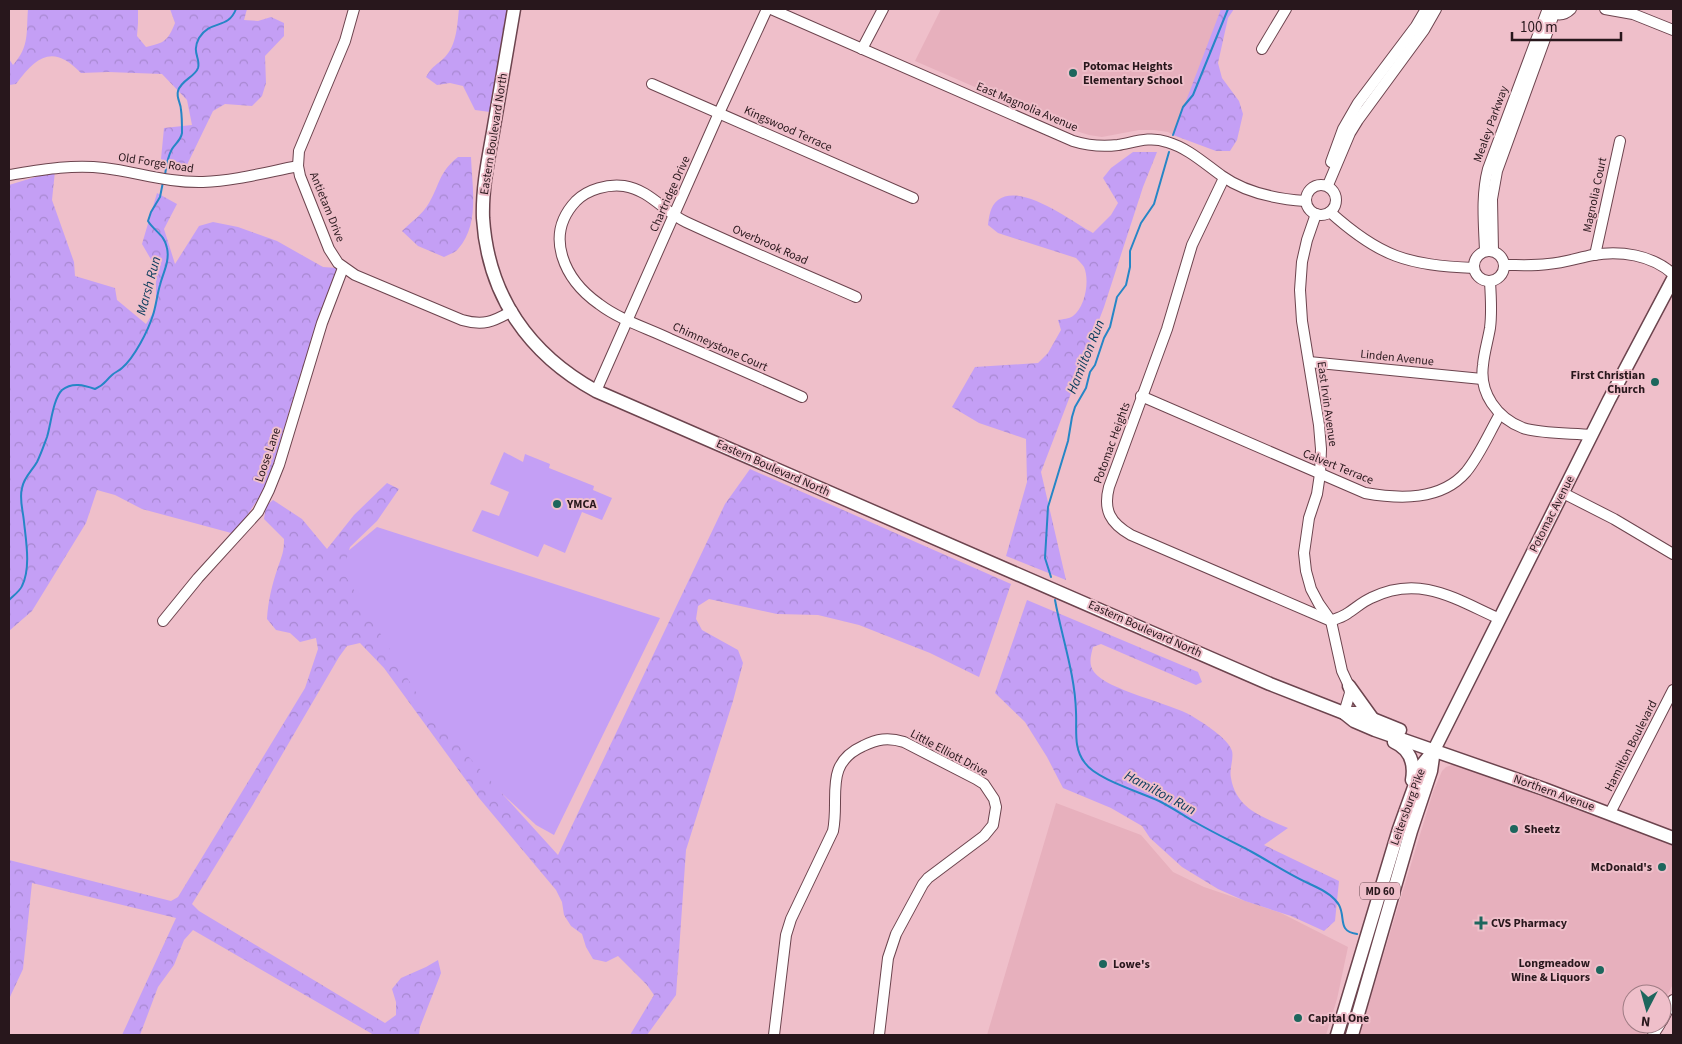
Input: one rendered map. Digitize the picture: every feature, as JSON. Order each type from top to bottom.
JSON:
[{"type":"main road","name":"Eastern Boulevard North","points":[[514,9],[486,176],[483,217],[491,266],[500,291],[521,328],[538,349],[558,366],[576,380],[596,391],[1270,684],[1344,713],[1354,721],[1374,724],[1434,750]]},
{"type":"main road","name":"Potomac Avenue","points":[[1434,750],[1592,435],[1673,280]]},
{"type":"main road","points":[[1348,686],[1374,724],[1379,735],[1399,744],[1409,754],[1414,769],[1399,829]]},
{"type":"main road","name":"Northern Avenue","points":[[1434,750],[1610,813],[1673,838]]},
{"type":"main road","name":"Leitersburg Pike","points":[[1337,1035],[1399,829],[1422,765],[1434,750]]},
{"type":"main road","name":"Leitersburg Pike","points":[[1352,1035],[1411,832],[1431,771],[1434,750]]},
{"type":"street","name":"Antietam Drive","points":[[354,9],[345,41],[300,151],[298,166],[300,176],[329,249],[343,268],[355,275],[468,322],[485,323],[512,312]]},
{"type":"street","name":"Chartridge Drive","points":[[596,391],[767,9]]},
{"type":"street","name":"East Magnolia Avenue","points":[[771,9],[1073,141],[1088,146],[1120,145],[1139,140],[1167,142],[1182,149],[1224,178],[1251,191],[1266,196],[1305,200]]},
{"type":"street","points":[[862,50],[883,9]]},
{"type":"street","points":[[1262,49],[1286,9]]},
{"type":"street","points":[[1325,185],[1343,129],[1354,110],[1416,26],[1426,9]]},
{"type":"street","points":[[1325,185],[1358,120],[1424,30],[1436,9]]},
{"type":"street","points":[[1549,11],[1560,15],[1571,9]]},
{"type":"street","points":[[1605,9],[1633,14],[1673,30]]},
{"type":"street","name":"Mealey Parkway","points":[[1489,251],[1483,199],[1484,184],[1488,169],[1549,11]]},
{"type":"street","name":"Kingswood Terrace","points":[[652,84],[913,198]]},
{"type":"street","name":"Magnolia Court","points":[[1595,255],[1620,141]]},
{"type":"street","name":"Old Forge Road","points":[[9,175],[70,166],[88,166],[169,180],[202,182],[241,178],[298,166]]},
{"type":"street","name":"Potomac Heights","points":[[1224,178],[1192,245],[1168,328],[1106,496],[1107,506],[1114,523],[1131,535],[1331,621]]},
{"type":"street","points":[[1316,185],[1325,185],[1332,188],[1336,203],[1330,212],[1321,215],[1316,214],[1311,211],[1305,200],[1306,194],[1310,188],[1316,185]]},
{"type":"street","points":[[628,320],[600,305],[578,285],[568,272],[562,258],[560,246],[559,232],[562,220],[577,200],[588,192],[601,187],[612,186],[625,186],[637,189],[649,195],[674,215]]},
{"type":"street","points":[[1330,212],[1351,231],[1389,254],[1426,264],[1474,268]]},
{"type":"street","name":"East Irvin Avenue","points":[[1316,214],[1302,262],[1300,290],[1321,449],[1317,494],[1309,518],[1304,553],[1311,589],[1318,604],[1331,621]]},
{"type":"street","name":"Overbrook Road","points":[[674,215],[856,297]]},
{"type":"street","points":[[1489,251],[1499,254],[1505,265],[1501,276],[1490,282],[1480,278],[1474,268],[1475,261],[1479,255],[1489,251]]},
{"type":"street","points":[[1505,265],[1548,264],[1595,255],[1618,254],[1639,256],[1665,267],[1673,274]]},
{"type":"street","name":"Loose Lane","points":[[163,621],[198,578],[258,512],[282,456],[322,323],[343,268]]},
{"type":"street","points":[[1490,282],[1490,325],[1482,379],[1492,404],[1500,414],[1523,428],[1592,435]]},
{"type":"street","name":"Chimneystone Court","points":[[628,320],[802,397]]},
{"type":"street","name":"Linden Avenue","points":[[1309,362],[1482,379]]},
{"type":"street","name":"Calvert Terrace","points":[[1142,396],[1365,493],[1398,497],[1431,494],[1444,489],[1457,480],[1466,472],[1476,458],[1500,414]]},
{"type":"street","points":[[1563,493],[1614,519],[1673,554]]},
{"type":"street","points":[[1344,713],[1350,693],[1342,671],[1331,621],[1346,615],[1362,602],[1388,591],[1416,588],[1442,592],[1500,619]]},
{"type":"street","name":"Hamilton Boulevard","points":[[1610,813],[1673,690]]},
{"type":"street","name":"Little Elliott Drive","points":[[774,1035],[786,934],[791,919],[833,831],[836,819],[835,785],[839,767],[842,760],[859,747],[874,740],[891,738],[904,742],[984,784],[990,792],[996,807],[993,825],[984,836],[934,873],[923,884],[896,934],[888,958],[879,1035]]},
{"type":"shaded area","name":"Potomac Heights Elementary School","points":[[941,9],[1228,9],[1193,95],[1183,107],[1173,135],[1168,132],[1139,130],[1102,137],[1076,131],[915,61]]},
{"type":"shaded area","points":[[1457,765],[1631,828],[1673,846],[1673,984],[1672,986],[1672,984],[1622,984],[1622,1034],[1644,1035],[1359,1035],[1433,792],[1442,771],[1446,767]]},
{"type":"shaded area","points":[[1056,803],[1141,835],[1173,872],[1204,887],[1281,913],[1348,947],[1337,999],[1326,1035],[987,1035]]},
{"type":"green space","points":[[28,9],[138,9],[137,36],[146,47],[165,40],[170,34],[175,23],[170,9],[247,9],[244,20],[258,21],[271,17],[284,23],[284,36],[265,56],[266,83],[262,96],[252,106],[225,104],[213,111],[184,171],[161,159],[164,128],[192,125],[187,100],[162,74],[81,73],[71,64],[54,56],[38,61],[31,66],[16,84],[9,85],[9,59],[13,65],[25,45]]},
{"type":"green space","points":[[459,9],[510,9],[490,112],[475,110],[463,86],[450,83],[437,85],[426,77],[445,57],[452,46],[456,34]]},
{"type":"green space","points":[[1221,9],[1234,9],[1228,18],[1218,63],[1222,78],[1239,101],[1243,114],[1237,140],[1230,151],[1216,151],[1173,135]]},
{"type":"green space","points":[[1133,152],[1157,152],[1143,187],[1104,307],[1041,472],[1066,580],[1006,556],[1027,482],[1026,439],[979,423],[952,407],[975,367],[1038,363],[1048,353],[1061,330],[1058,320],[1073,316],[1077,312],[1081,307],[1085,293],[1086,273],[1084,267],[1076,258],[998,233],[988,225],[993,205],[998,200],[1008,196],[1020,196],[1060,213],[1093,233],[1111,215],[1118,203],[1103,178],[1111,168]]},
{"type":"green space","points":[[458,157],[471,157],[472,217],[465,239],[457,250],[444,257],[418,246],[402,231],[420,215],[433,196],[443,173]]},
{"type":"green space","points":[[55,171],[52,200],[74,262],[75,276],[115,288],[117,300],[146,324],[156,308],[156,268],[142,244],[157,193],[177,204],[164,229],[175,264],[199,226],[213,222],[238,227],[277,241],[323,267],[337,268],[291,405],[267,485],[235,534],[142,509],[115,495],[97,490],[86,523],[32,611],[9,631],[9,185]]},
{"type":"green space","name":"YMCA","points":[[504,452],[523,462],[525,454],[550,464],[549,468],[594,486],[593,490],[612,498],[602,520],[582,512],[565,553],[544,544],[538,557],[472,531],[482,510],[499,516],[509,492],[490,484]]},
{"type":"green space","points":[[750,469],[1011,584],[979,677],[930,653],[859,625],[818,615],[777,614],[709,599],[698,606],[696,619],[702,630],[738,650],[743,663],[733,701],[686,850],[676,995],[647,1035],[630,1035],[654,995],[647,985],[618,956],[606,962],[593,959],[586,947],[582,934],[571,926],[564,915],[562,902],[556,890],[479,798],[384,668],[360,643],[347,646],[339,657],[192,904],[199,911],[385,1023],[396,1015],[396,1002],[392,989],[401,978],[438,960],[441,973],[420,1027],[419,1035],[374,1035],[193,930],[184,940],[174,965],[158,987],[140,1035],[122,1035],[176,918],[32,883],[23,969],[9,999],[9,860],[171,901],[178,897],[305,688],[318,649],[316,638],[300,642],[290,633],[276,630],[267,619],[268,606],[284,543],[284,539],[264,519],[266,506],[273,500],[302,519],[327,549],[354,515],[387,483],[399,489],[377,521],[350,547],[343,572],[428,712],[558,855],[725,504]]},
{"type":"green space","points":[[377,527],[660,618],[554,835],[536,825],[439,735],[318,576]]},
{"type":"green space","points":[[1027,600],[1198,672],[1202,682],[1196,685],[1101,644],[1093,647],[1091,656],[1092,669],[1101,679],[1112,685],[1182,711],[1215,731],[1226,741],[1232,751],[1231,778],[1238,797],[1260,816],[1288,828],[1264,845],[1339,881],[1335,921],[1324,931],[1291,916],[1245,901],[1218,889],[1182,867],[1150,838],[1142,826],[1111,808],[1063,788],[1047,757],[1025,722],[995,693]]},
{"type":"waterway","name":"Marsh Run","points":[[165,175],[167,162],[173,147],[182,133],[178,91],[182,84],[198,68],[196,48],[199,38],[209,28],[229,20],[236,9]]},
{"type":"waterway","name":"Hamilton Run","points":[[1173,135],[1183,107],[1193,95],[1228,9]]},
{"type":"waterway","name":"Hamilton Run","points":[[1051,577],[1045,558],[1048,507],[1068,441],[1072,417],[1075,407],[1086,388],[1090,372],[1095,365],[1104,338],[1110,327],[1117,297],[1126,285],[1130,267],[1130,251],[1141,223],[1154,204],[1169,152]]},
{"type":"waterway","name":"Marsh Run","points":[[9,600],[21,588],[26,571],[26,537],[21,492],[24,481],[41,453],[47,437],[54,405],[59,394],[66,387],[74,385],[95,389],[103,384],[127,364],[140,344],[151,321],[168,253],[162,236],[148,221],[160,197],[163,182]]},
{"type":"waterway","name":"Hamilton Run","points":[[1055,600],[1073,684],[1077,745],[1085,763],[1108,780],[1159,801],[1323,891],[1339,905],[1344,927],[1357,934]]},
{"type":"place","name":"Potomac Heights Elementary School","points":[[1073,73]]},
{"type":"place","name":"First Christian Church","points":[[1655,382]]},
{"type":"place","name":"YMCA","points":[[557,504]]},
{"type":"place","name":"Sheetz","points":[[1514,829]]},
{"type":"place","name":"McDonald's","points":[[1662,867]]},
{"type":"place","name":"CVS Pharmacy","points":[[1481,923]]},
{"type":"place","name":"Lowe's","points":[[1103,964]]},
{"type":"place","name":"Longmeadow Wine & Liquors","points":[[1600,970]]},
{"type":"place","name":"Capital One","points":[[1298,1018]]}]
